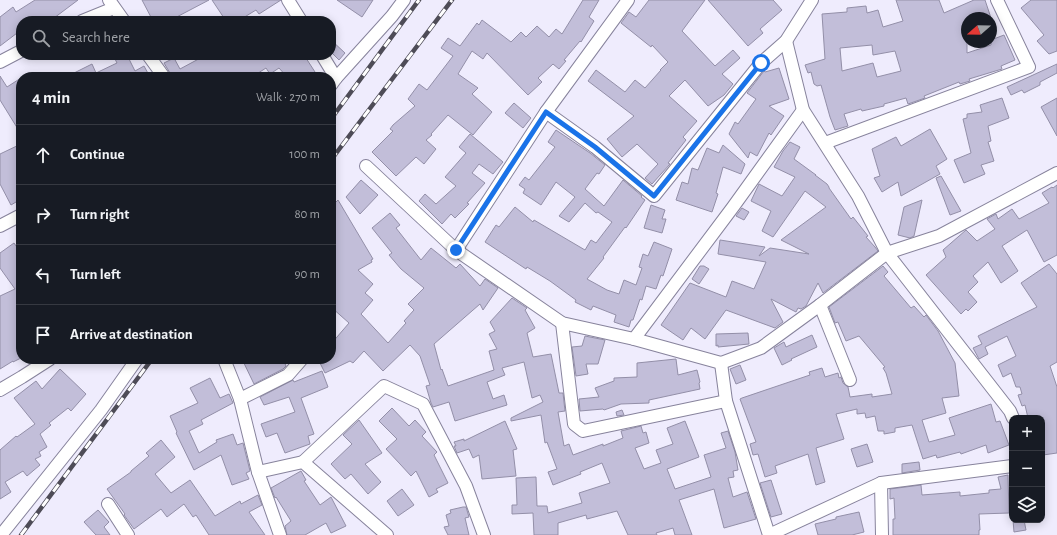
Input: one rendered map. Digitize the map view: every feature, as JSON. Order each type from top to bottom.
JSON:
[{"type":"street","points":[[288,0],[298,16]]},
{"type":"street","points":[[336,80],[392,16],[404,0]]},
{"type":"street","points":[[456,250],[546,112],[628,0]]},
{"type":"street","points":[[546,112],[595,147],[654,196],[761,63],[786,41],[812,0]]},
{"type":"street","points":[[826,143],[1029,67],[997,0]]},
{"type":"street","points":[[91,16],[112,4],[120,16]]},
{"type":"street","points":[[786,41],[803,110],[826,143],[858,196],[887,253],[1012,415]]},
{"type":"street","points":[[0,62],[16,54]]},
{"type":"street","points":[[152,60],[160,72]]},
{"type":"street","points":[[324,60],[330,72]]},
{"type":"street","points":[[634,339],[733,207],[803,110]]},
{"type":"street","points":[[366,166],[456,250],[562,323],[634,339],[721,363],[761,348],[887,253],[939,236],[1057,173]]},
{"type":"street","points":[[0,226],[16,218]]},
{"type":"street","points":[[820,305],[850,380]]},
{"type":"street","points":[[562,323],[574,424],[583,431],[726,401]]},
{"type":"street","points":[[721,363],[726,401],[769,535],[881,483],[1009,466]]},
{"type":"street","points":[[0,390],[42,364]]},
{"type":"street","points":[[0,535],[101,410],[133,364]]},
{"type":"street","points":[[226,364],[240,399],[258,472],[280,535]]},
{"type":"street","points":[[240,399],[288,375],[298,364]]},
{"type":"street","points":[[258,472],[302,462],[384,386],[423,404],[466,486],[484,535]]},
{"type":"street","points":[[302,462],[387,535]]},
{"type":"street","points":[[881,483],[882,535]]},
{"type":"street","points":[[108,504],[128,535]]},
{"type":"building","points":[[35,0],[78,0],[57,16],[16,16],[16,34],[0,46],[0,17],[13,7],[16,12]]},
{"type":"building","points":[[142,0],[209,0],[179,16],[150,16]]},
{"type":"building","points":[[212,0],[281,0],[259,14],[256,10],[246,16],[223,16]]},
{"type":"building","points":[[337,0],[373,0],[362,17]]},
{"type":"building","points":[[583,0],[599,0],[589,17],[594,21],[581,42],[580,41],[564,60],[566,61],[559,69],[553,64],[538,78],[542,82],[528,95],[487,53],[483,59],[472,51],[458,74],[478,88],[472,94],[492,112],[473,135],[448,115],[431,134],[432,135],[426,140],[436,149],[424,164],[416,157],[396,176],[372,152],[393,131],[390,129],[393,125],[415,106],[408,99],[419,84],[427,90],[453,56],[441,48],[448,38],[460,46],[477,23],[479,25],[482,20],[511,42],[521,32],[526,37],[537,26],[549,37],[556,29],[562,34]]},
{"type":"building","points":[[649,0],[705,0],[682,31],[715,66],[733,50],[740,58],[722,74],[733,84],[724,95],[708,106],[685,80],[669,96],[697,121],[683,137],[686,140],[668,163],[670,164],[652,184],[645,178],[658,164],[637,144],[622,157],[607,139],[634,116],[588,81],[596,70],[625,92],[635,80],[645,88],[668,62],[652,45],[651,47],[621,23],[629,12],[636,17]]},
{"type":"building","points":[[708,0],[773,0],[782,10],[760,29],[763,33],[748,46]]},
{"type":"building","points":[[896,0],[939,0],[944,13],[974,0],[985,0],[989,12],[961,12],[961,48],[967,48],[967,53],[982,48],[997,48],[997,38],[1004,35],[1015,60],[1001,66],[1002,69],[969,79],[970,81],[960,84],[959,82],[924,96],[925,98],[908,104],[906,98],[884,104],[884,106],[862,111],[861,109],[844,114],[848,126],[835,130],[821,85],[817,86],[814,84],[811,72],[808,73],[805,65],[825,59],[822,14],[847,12],[847,8],[866,6],[867,13],[878,10],[883,27],[903,21]],"holes":[[[872,45],[873,55],[895,51],[901,71],[877,77],[873,63],[842,71],[840,48]]]},
{"type":"building","points":[[1031,0],[1057,0],[1057,51],[1049,54],[1037,41],[1044,35],[1021,8]]},
{"type":"building","points":[[336,45],[345,53],[339,60],[336,57]]},
{"type":"building","points":[[116,60],[130,60],[135,71],[144,66],[147,72],[98,72],[117,63]]},
{"type":"building","points":[[170,60],[175,60],[180,69],[197,60],[307,60],[315,72],[283,72],[279,68],[273,72],[269,72],[266,68],[260,72],[169,72],[164,63]]},
{"type":"building","points":[[92,64],[96,72],[76,72]]},
{"type":"building","points":[[1057,64],[1057,73],[1040,82],[1040,85],[1024,93],[1022,90],[1011,95],[1007,87]]},
{"type":"building","points":[[779,68],[789,99],[769,106],[784,116],[771,135],[769,133],[757,156],[750,152],[748,158],[729,134],[735,122],[738,124],[756,99],[747,93],[764,71]]},
{"type":"building","points":[[0,76],[7,87],[16,81],[16,126],[0,100]]},
{"type":"building","points":[[1002,98],[1009,118],[988,126],[991,141],[988,142],[994,161],[981,165],[985,174],[964,183],[954,160],[971,153],[963,119],[967,118],[967,114],[982,112],[980,105]]},
{"type":"building","points":[[1057,98],[1057,136],[1041,107]]},
{"type":"building","points":[[514,103],[531,118],[523,128],[505,113]]},
{"type":"building","points":[[930,129],[947,159],[936,166],[940,174],[901,196],[898,182],[882,192],[874,178],[880,176],[872,149],[896,137],[901,146]]},
{"type":"building","points":[[556,130],[605,165],[585,189],[604,206],[623,180],[645,200],[626,228],[625,227],[603,257],[604,258],[587,279],[607,290],[619,294],[624,280],[636,285],[642,268],[639,267],[643,254],[648,256],[654,242],[672,249],[663,276],[661,275],[656,289],[646,286],[642,300],[640,299],[629,327],[614,322],[616,315],[593,306],[591,310],[575,302],[576,300],[550,281],[527,267],[526,269],[485,242],[496,225],[499,227],[515,207],[533,222],[534,220],[585,250],[591,240],[596,243],[612,222],[598,212],[596,213],[585,203],[569,222],[559,216],[575,197],[556,182],[541,205],[523,193],[525,189],[519,185],[525,177],[529,180],[555,147],[548,142]]},
{"type":"building","points":[[470,134],[503,162],[493,174],[479,164],[472,173],[485,183],[467,203],[469,204],[455,218],[451,214],[442,224],[419,201],[425,194],[436,204],[456,186],[445,177],[466,153],[459,147]]},
{"type":"building","points":[[790,142],[800,147],[794,159],[827,184],[851,219],[853,217],[868,236],[866,237],[878,251],[823,293],[818,283],[806,306],[801,309],[798,308],[796,312],[771,299],[783,322],[775,328],[726,310],[705,339],[691,328],[683,340],[661,325],[690,283],[726,297],[732,281],[754,289],[766,262],[718,254],[720,240],[765,247],[759,256],[770,248],[809,254],[781,240],[826,207],[805,191],[773,237],[762,231],[771,211],[751,201],[759,184],[782,196],[795,177],[774,167]]},
{"type":"building","points":[[723,145],[745,164],[741,174],[723,167],[716,193],[718,194],[712,212],[676,200],[682,182],[688,184],[692,168],[698,170],[707,148],[719,153]]},
{"type":"building","points":[[16,146],[16,202],[11,205],[0,184],[0,154]]},
{"type":"building","points":[[941,176],[961,211],[950,215],[936,178]]},
{"type":"building","points":[[361,180],[378,195],[360,214],[346,197]]},
{"type":"building","points":[[1057,185],[1057,255],[1044,262],[1027,230],[1002,246],[1018,271],[1001,283],[988,262],[973,276],[978,282],[968,292],[977,302],[968,311],[966,309],[961,314],[926,275],[946,257],[943,250],[966,230],[977,241],[995,229],[987,219],[996,214],[998,219],[1012,209],[1019,219],[1049,203],[1042,193]]},
{"type":"building","points":[[338,200],[373,259],[371,260],[372,262],[358,270],[373,284],[365,293],[373,300],[361,314],[388,343],[406,323],[404,321],[414,310],[408,304],[424,288],[401,269],[389,255],[392,253],[372,228],[390,213],[400,225],[396,228],[421,260],[431,248],[456,268],[460,264],[480,286],[485,279],[498,288],[483,310],[480,304],[434,344],[441,370],[442,369],[448,386],[494,370],[489,351],[497,349],[489,334],[495,331],[490,322],[512,298],[527,308],[525,310],[535,328],[527,333],[533,357],[551,354],[559,393],[563,393],[565,411],[558,412],[564,446],[569,444],[573,455],[623,438],[621,431],[641,426],[643,433],[646,432],[649,443],[635,448],[644,469],[661,463],[656,450],[673,444],[667,428],[685,421],[699,457],[667,469],[675,489],[711,477],[704,455],[726,448],[721,433],[728,431],[735,452],[738,470],[733,471],[734,477],[728,478],[733,497],[747,492],[756,519],[724,528],[714,489],[679,500],[692,535],[675,535],[673,528],[656,533],[657,535],[628,535],[617,511],[587,519],[586,515],[558,523],[558,535],[534,535],[533,513],[512,514],[512,505],[517,505],[516,478],[536,477],[537,506],[547,506],[548,513],[582,503],[579,493],[610,483],[602,463],[580,472],[581,474],[553,485],[548,472],[557,469],[547,442],[545,443],[541,415],[511,421],[511,418],[543,402],[540,395],[532,398],[524,362],[502,368],[505,375],[487,382],[493,399],[504,395],[507,405],[455,421],[449,402],[433,407],[426,386],[430,385],[420,356],[410,345],[383,371],[364,351],[353,363],[350,361],[325,373],[320,364],[336,364],[336,338],[349,323],[336,311],[336,202]]},
{"type":"building","points":[[922,200],[914,236],[910,238],[898,235],[904,207]]},
{"type":"building","points":[[651,205],[665,210],[662,219],[666,219],[662,233],[644,228]]},
{"type":"building","points":[[742,208],[749,212],[744,220],[736,216]]},
{"type":"building","points":[[14,243],[16,246],[16,360],[0,369],[0,296],[15,289],[0,268],[0,253]]},
{"type":"building","points":[[1049,264],[1057,274],[1057,362],[1050,366],[1057,387],[1057,453],[1045,455],[1045,415],[1027,415],[1025,405],[1022,406],[1018,395],[1022,394],[1020,387],[1016,387],[1011,373],[1003,377],[998,365],[1016,356],[1007,336],[985,347],[988,354],[979,359],[973,348],[982,344],[978,336],[1037,307],[1021,283]]},
{"type":"building","points":[[700,266],[704,266],[709,269],[699,284],[692,279]]},
{"type":"building","points":[[883,266],[888,272],[884,276],[911,308],[914,306],[924,317],[926,315],[938,331],[955,363],[959,396],[942,398],[946,413],[922,420],[929,442],[955,435],[949,418],[991,404],[996,422],[1000,421],[1009,445],[988,453],[986,445],[961,454],[960,452],[937,458],[936,455],[923,459],[912,425],[895,428],[895,432],[884,434],[884,431],[878,431],[875,416],[866,418],[865,413],[857,414],[857,409],[836,414],[844,439],[816,448],[825,482],[816,485],[808,454],[775,466],[777,473],[765,477],[758,454],[753,455],[750,444],[756,442],[740,399],[810,375],[809,372],[822,368],[825,377],[838,373],[839,378],[841,377],[843,383],[848,387],[850,397],[872,394],[872,397],[892,394],[883,368],[885,367],[859,336],[846,341],[838,322],[835,323],[829,307]]},
{"type":"building","points":[[748,333],[749,344],[716,346],[716,334]]},
{"type":"building","points":[[812,335],[817,347],[791,359],[792,360],[782,365],[774,348],[784,342],[786,347]]},
{"type":"building","points":[[585,336],[605,340],[598,364],[586,364],[588,374],[576,376],[572,347],[582,346]]},
{"type":"building","points":[[676,359],[678,375],[697,370],[700,389],[649,400],[649,403],[621,404],[604,410],[580,411],[579,399],[599,397],[595,388],[614,381],[614,378],[637,377],[637,363]]},
{"type":"building","points":[[244,364],[285,364],[286,366],[283,369],[254,384]]},
{"type":"building","points":[[740,365],[746,380],[736,384],[730,369]]},
{"type":"building","points":[[60,369],[86,394],[71,411],[68,408],[49,423],[51,425],[40,434],[47,447],[39,452],[41,456],[35,459],[40,465],[27,476],[23,471],[5,482],[11,492],[0,499],[0,450],[16,436],[17,437],[35,424],[14,398],[36,381],[42,389]]},
{"type":"building","points":[[322,371],[328,387],[301,398],[314,434],[308,436],[310,444],[285,453],[277,433],[266,437],[261,424],[295,412],[289,397],[264,405],[260,397],[293,380],[294,382]]},
{"type":"building","points":[[210,378],[220,398],[229,394],[233,403],[201,420],[203,424],[189,431],[199,453],[217,442],[216,440],[233,434],[237,445],[243,443],[250,471],[246,473],[249,479],[232,485],[221,455],[194,470],[176,433],[177,432],[170,416],[198,403],[190,388]]},
{"type":"building","points":[[392,408],[409,426],[415,420],[426,432],[422,436],[437,452],[434,455],[448,483],[436,489],[438,492],[429,497],[416,471],[411,476],[386,449],[397,439],[379,421]]},
{"type":"building","points":[[622,410],[624,415],[617,416],[616,412]]},
{"type":"building","points":[[359,420],[382,453],[365,464],[381,482],[368,494],[351,474],[345,479],[331,464],[352,444],[343,435]]},
{"type":"building","points":[[505,421],[517,449],[513,450],[516,476],[482,479],[479,455],[473,458],[469,449],[457,453],[454,442],[464,439],[464,441]]},
{"type":"building","points":[[161,440],[175,457],[155,474],[171,493],[190,480],[215,516],[240,501],[241,504],[258,495],[262,505],[249,512],[265,535],[209,535],[196,515],[193,517],[184,504],[167,517],[161,509],[134,529],[107,489],[131,472],[149,456],[146,453]]},
{"type":"building","points":[[867,444],[873,462],[857,467],[851,449]]},
{"type":"building","points":[[919,462],[920,470],[902,473],[902,464]]},
{"type":"building","points":[[301,471],[306,480],[304,481],[320,505],[331,497],[346,526],[331,533],[326,523],[305,535],[287,535],[285,526],[291,521],[276,497],[275,498],[271,488]]},
{"type":"building","points":[[1008,475],[1009,513],[979,514],[979,535],[893,535],[893,519],[895,519],[894,498],[890,499],[890,489],[921,485],[922,495],[960,492],[960,496],[989,493],[989,490],[1001,489],[998,477]]},
{"type":"building","points":[[771,480],[782,514],[771,517],[760,483]]},
{"type":"building","points":[[402,489],[414,505],[398,516],[387,501]]},
{"type":"building","points":[[466,507],[469,517],[465,518],[469,535],[448,535],[444,527],[449,526],[446,515],[451,513],[450,510]]},
{"type":"building","points":[[98,510],[109,522],[104,527],[110,535],[96,535],[84,522]]},
{"type":"building","points":[[859,512],[864,532],[852,535],[818,535],[815,524],[836,519],[836,517]]},
{"type":"building","points":[[1013,523],[1025,523],[1026,530],[1014,532]]},
{"type":"railway","points":[[336,112],[419,0]]},
{"type":"railway","points":[[336,153],[452,0]]},
{"type":"railway","points":[[21,535],[148,364]]},
{"type":"route","points":[[456,250],[546,112],[595,147],[654,196],[761,63]]}]
